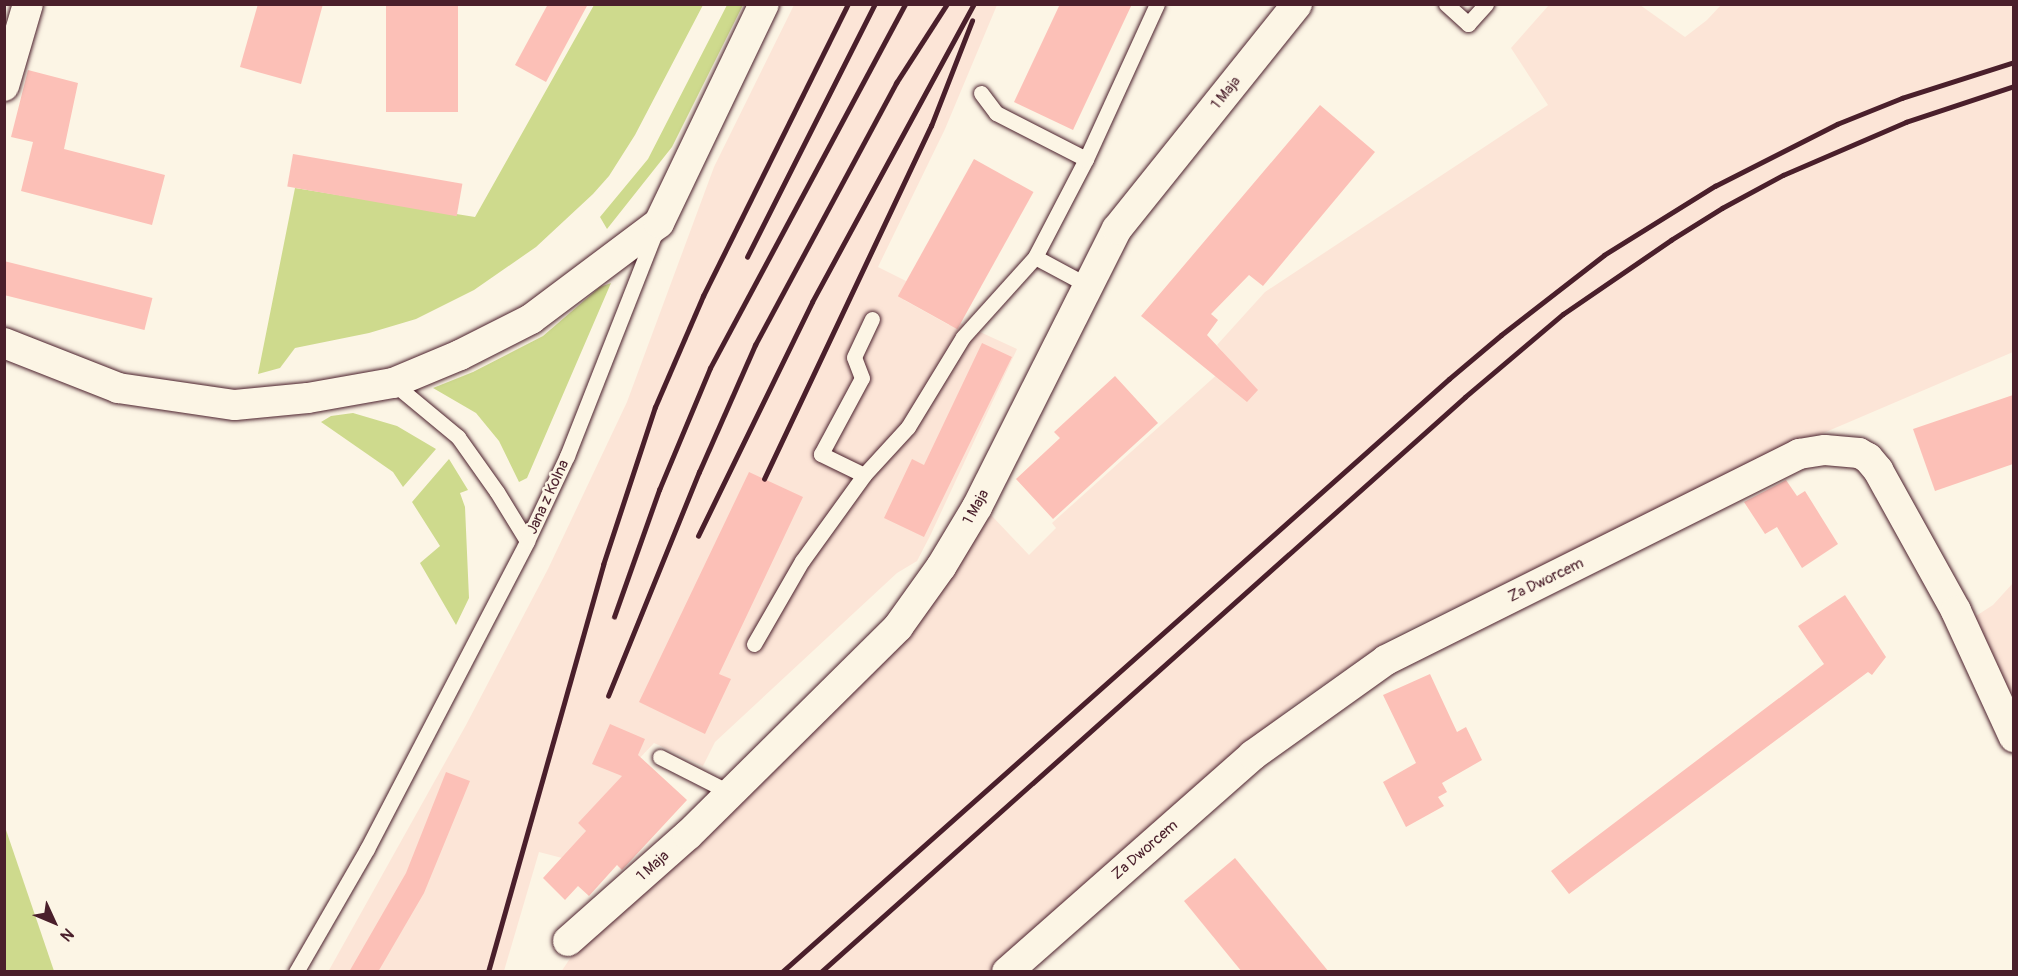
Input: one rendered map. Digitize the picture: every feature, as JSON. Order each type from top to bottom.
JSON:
[{"type":"street","points":[[4,86],[28,4]]},
{"type":"street","name":"Jana z Kolna","points":[[659,223],[764,4]]},
{"type":"street","name":"1 Maja","points":[[568,942],[688,835],[898,627],[942,567],[977,507],[1117,228],[1297,4]]},
{"type":"street","points":[[4,343],[118,388],[235,405],[308,398],[393,383],[460,355],[531,319],[659,223]]},
{"type":"street","name":"Za Dworcem","points":[[1008,972],[1253,755],[1386,660],[1799,454],[1825,450],[1859,453],[1869,458],[1878,470],[1956,611],[2013,738]]},
{"type":"lane","points":[[754,645],[802,561],[864,475],[908,427],[963,337],[1035,257],[1086,159],[1157,4]]},
{"type":"lane","points":[[1446,4],[1468,24],[1486,4]]},
{"type":"lane","points":[[981,93],[996,113],[1086,159]]},
{"type":"lane","name":"Jana z Kolna","points":[[296,972],[367,849],[527,541],[567,456],[659,223]]},
{"type":"lane","points":[[1035,257],[1089,286]]},
{"type":"lane","points":[[864,475],[821,454],[862,378],[854,357],[872,318]]},
{"type":"lane","points":[[393,383],[458,437],[497,492],[527,541]]},
{"type":"lane","points":[[660,757],[731,793]]},
{"type":"shaded area","points":[[794,5],[997,5],[945,129],[878,267],[906,281],[904,300],[949,325],[952,319],[1017,349],[930,536],[917,561],[897,573],[715,742],[703,766],[654,743],[578,823],[589,834],[566,859],[539,852],[504,971],[328,972],[466,725],[548,569],[627,402],[714,167]]},
{"type":"shaded area","points":[[1549,5],[1640,5],[1685,37],[1707,20],[1721,5],[2013,5],[2013,352],[1786,449],[1392,637],[1289,708],[1135,840],[993,971],[561,972],[571,957],[873,669],[937,598],[991,515],[1029,555],[1056,528],[1052,523],[1231,362],[1217,345],[1265,292],[1548,105],[1511,48]]},
{"type":"shaded area","points":[[2013,583],[2013,737],[1962,625],[1993,605]]},
{"type":"green space","points":[[594,5],[703,5],[635,135],[609,176],[593,194],[536,247],[474,290],[416,319],[369,333],[295,348],[280,368],[258,374],[295,188],[475,217]]},
{"type":"green space","points":[[727,5],[743,5],[672,147],[607,229],[600,217],[648,159]]},
{"type":"green space","points":[[611,283],[527,478],[519,482],[499,441],[476,413],[433,388],[473,372],[543,336],[600,287]]},
{"type":"green space","points":[[353,413],[397,426],[436,449],[403,487],[393,472],[321,422],[331,416]]},
{"type":"green space","points":[[449,459],[468,490],[460,493],[465,507],[469,598],[456,625],[420,563],[440,546],[412,502]]},
{"type":"green space","points":[[5,827],[54,971],[5,971]]},
{"type":"building","points":[[258,4],[323,4],[301,84],[240,67]]},
{"type":"building","points":[[386,4],[458,4],[458,112],[386,112]]},
{"type":"building","points":[[548,4],[588,4],[546,82],[515,65]]},
{"type":"building","points":[[1060,4],[1132,4],[1073,130],[1014,102]]},
{"type":"building","points":[[28,70],[78,83],[64,149],[165,175],[152,225],[21,191],[33,142],[11,137]]},
{"type":"building","points":[[1320,105],[1375,152],[1263,286],[1249,275],[1211,314],[1218,320],[1207,335],[1258,390],[1247,402],[1141,316]]},
{"type":"building","points":[[293,154],[462,184],[457,216],[287,186]]},
{"type":"building","points":[[974,159],[1033,192],[957,329],[898,296]]},
{"type":"building","points":[[4,261],[152,298],[144,330],[4,295]]},
{"type":"building","points":[[982,343],[1012,357],[924,537],[884,518],[912,459],[924,465]]},
{"type":"building","points":[[1115,376],[1158,423],[1053,519],[1016,479],[1060,438],[1054,432]]},
{"type":"building","points":[[2013,395],[2013,464],[1935,491],[1913,429]]},
{"type":"building","points":[[749,472],[803,497],[719,674],[731,679],[705,734],[639,702]]},
{"type":"building","points":[[1786,480],[1797,496],[1805,491],[1838,544],[1802,568],[1777,527],[1765,534],[1744,502]]},
{"type":"building","points":[[1845,595],[1886,657],[1872,675],[1868,672],[1569,894],[1551,871],[1824,664],[1798,626]]},
{"type":"building","points":[[1430,674],[1457,732],[1466,727],[1482,760],[1442,783],[1447,792],[1438,797],[1444,806],[1406,827],[1383,782],[1416,763],[1383,695]]},
{"type":"building","points":[[610,724],[645,739],[638,755],[687,800],[622,870],[617,865],[589,896],[578,886],[565,900],[543,878],[586,831],[578,823],[622,776],[592,764]]},
{"type":"building","points":[[446,772],[470,781],[424,893],[378,972],[349,972],[406,873]]},
{"type":"building","points":[[1235,858],[1329,972],[1242,972],[1184,901]]},
{"type":"railway","points":[[488,972],[603,565],[655,407],[703,296],[848,4]]},
{"type":"railway","points":[[747,257],[875,4]]},
{"type":"railway","points":[[614,617],[659,490],[710,368],[905,4]]},
{"type":"railway","points":[[608,696],[699,472],[755,345],[896,83],[947,4]]},
{"type":"railway","points":[[698,536],[812,302],[974,4]]},
{"type":"railway","points":[[764,479],[931,126],[972,21]]},
{"type":"railway","points":[[782,972],[1449,379],[1501,335],[1604,255],[1715,186],[1837,124],[1902,98],[2014,62]]},
{"type":"railway","points":[[821,972],[1465,397],[1563,314],[1671,240],[1722,208],[1783,175],[1906,122],[2014,86]]}]
